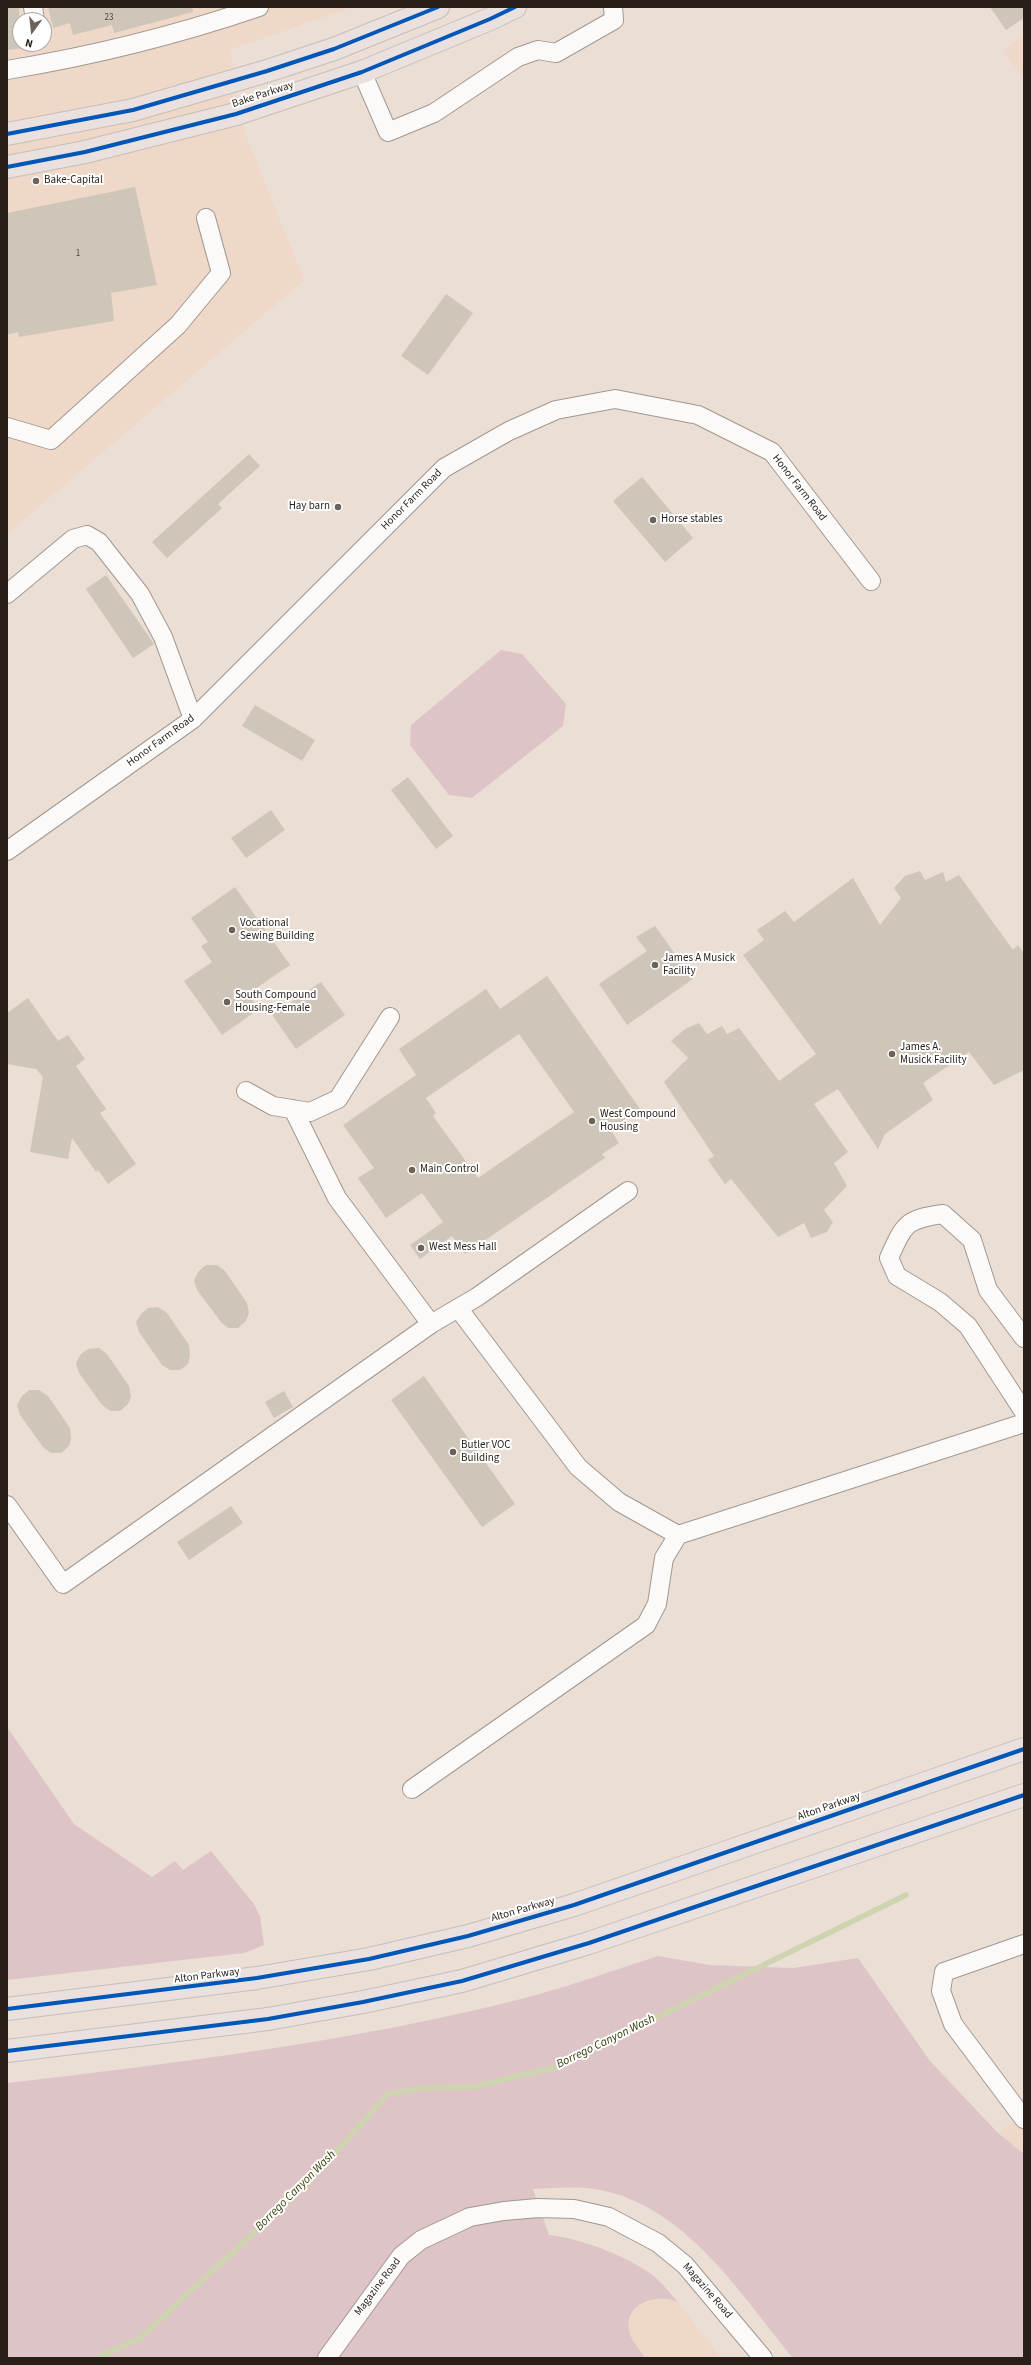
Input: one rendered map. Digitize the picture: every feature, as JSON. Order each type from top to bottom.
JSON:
[{"type":"main road","name":"Bake Parkway","points":[[7,134],[133,110],[267,71],[334,49],[438,7]]},
{"type":"main road","name":"Bake Parkway","points":[[7,167],[85,152],[236,114],[362,72],[490,19],[515,7]]},
{"type":"main road","name":"Alton Parkway","points":[[7,2009],[257,1978],[369,1959],[468,1936],[574,1904],[1024,1749]]},
{"type":"main road","points":[[7,2051],[275,2018],[389,1997],[462,1981],[590,1944],[1024,1795]]},
{"type":"street","points":[[7,70],[54,62],[204,26],[259,7]]},
{"type":"street","points":[[362,72],[388,132],[434,113],[518,57],[538,50],[556,53],[614,14]]},
{"type":"street","points":[[7,427],[51,440],[178,325],[222,273],[206,218]]},
{"type":"street","name":"Honor Farm Road","points":[[7,851],[193,719],[444,468],[509,431],[556,410],[615,399],[698,415],[772,452],[870,581]]},
{"type":"street","points":[[7,594],[73,539],[87,535],[99,542],[140,594],[163,637],[193,719]]},
{"type":"street","points":[[246,1091],[273,1106],[310,1112],[338,1100],[390,1017]]},
{"type":"street","points":[[292,1109],[337,1198],[431,1324]]},
{"type":"street","points":[[7,1505],[63,1584],[431,1324],[458,1308],[628,1192]]},
{"type":"street","points":[[1024,1338],[988,1290],[972,1240],[943,1214],[920,1217],[903,1228],[889,1258],[897,1276],[940,1302],[968,1326],[1024,1412]]},
{"type":"street","points":[[458,1308],[578,1467],[618,1502],[678,1535]]},
{"type":"street","points":[[412,1789],[646,1625],[657,1604],[664,1558],[678,1535],[1024,1423]]},
{"type":"street","points":[[1024,1944],[944,1972],[941,1991],[952,2024],[1024,2119]]},
{"type":"street","name":"Magazine Road","points":[[327,2358],[400,2256],[420,2240],[470,2217],[538,2208],[574,2209],[609,2217],[658,2243],[685,2265],[763,2358]]},
{"type":"shaded area","points":[[7,7],[352,7],[230,50],[245,133],[304,280],[7,534]]},
{"type":"shaded area","points":[[1024,34],[1024,80],[1003,50]]},
{"type":"shaded area","points":[[501,650],[522,654],[566,704],[563,726],[472,798],[449,795],[410,745],[411,725]]},
{"type":"shaded area","points":[[7,1727],[74,1824],[152,1877],[175,1861],[183,1870],[211,1851],[254,1904],[260,1916],[264,1945],[244,1953],[7,1980]]},
{"type":"shaded area","points":[[658,1956],[710,1965],[793,1968],[858,1958],[930,2061],[998,2133],[1024,2154],[1024,2358],[793,2358],[732,2281],[709,2256],[685,2234],[659,2214],[631,2199],[600,2190],[566,2188],[533,2189],[549,2235],[576,2240],[606,2250],[635,2264],[657,2279],[678,2302],[670,2299],[652,2300],[644,2302],[632,2313],[629,2321],[629,2331],[645,2358],[7,2358],[7,2083],[135,2068],[264,2050],[391,2028],[517,2000],[570,1985]]},
{"type":"shaded area","points":[[1024,2122],[1024,2154],[998,2133],[1010,2124]]},
{"type":"shaded area","points":[[653,2298],[670,2299],[678,2302],[721,2358],[644,2358],[629,2334],[629,2319],[639,2304]]},
{"type":"building","points":[[7,7],[19,7],[19,12],[12,12],[12,49],[7,50]]},
{"type":"building","points":[[48,7],[192,7],[193,12],[114,33],[112,25],[73,35],[70,23],[53,28],[52,12],[49,12]]},
{"type":"building","points":[[990,7],[1024,7],[1024,18],[1006,30]]},
{"type":"building","points":[[135,187],[157,285],[111,293],[114,321],[19,337],[18,332],[7,335],[7,213]]},
{"type":"building","points":[[446,294],[473,313],[428,375],[401,356]]},
{"type":"building","points":[[249,454],[260,466],[218,504],[222,508],[167,558],[152,542]]},
{"type":"building","name":"Horse stables","points":[[642,477],[693,538],[665,562],[613,501]]},
{"type":"building","points":[[106,575],[154,644],[133,658],[86,589]]},
{"type":"building","points":[[255,705],[315,740],[302,761],[242,726]]},
{"type":"building","points":[[408,777],[453,836],[436,849],[391,790]]},
{"type":"building","points":[[271,810],[285,830],[246,858],[231,838]]},
{"type":"building","name":"James A. Musick Facility","points":[[920,871],[925,880],[943,872],[946,882],[959,875],[1013,950],[1018,945],[1024,953],[1024,1070],[994,1085],[969,1052],[923,1083],[933,1100],[885,1134],[878,1149],[838,1089],[814,1104],[848,1152],[834,1163],[847,1186],[824,1210],[833,1222],[827,1232],[811,1238],[804,1223],[778,1237],[731,1179],[725,1184],[708,1160],[714,1156],[664,1082],[688,1058],[671,1041],[685,1029],[699,1023],[707,1034],[722,1026],[727,1034],[739,1028],[779,1081],[816,1054],[743,955],[764,940],[757,930],[785,911],[794,922],[853,878],[880,925],[901,898],[894,888],[905,876]]},
{"type":"building","name":"Vocational Sewing Building","points":[[235,887],[290,965],[248,994],[259,1009],[222,1035],[184,981],[212,962],[201,946],[208,942],[191,918]]},
{"type":"building","name":"James A Musick Facility","points":[[655,926],[693,979],[627,1025],[599,984],[647,951],[636,937]]},
{"type":"building","name":"West Compound Housing","points":[[547,976],[640,1109],[610,1129],[619,1143],[602,1154],[605,1158],[465,1254],[452,1236],[420,1259],[410,1245],[443,1222],[422,1193],[386,1218],[358,1178],[374,1168],[343,1125],[416,1075],[399,1049],[486,989],[500,1009]],"holes":[[[519,1034],[574,1112],[478,1178],[433,1116],[436,1113],[426,1098]]]},
{"type":"building","points":[[321,982],[345,1015],[296,1049],[272,1015]]},
{"type":"building","points":[[28,998],[58,1041],[68,1035],[85,1059],[76,1066],[106,1109],[100,1113],[136,1164],[108,1184],[98,1170],[96,1172],[72,1138],[68,1159],[30,1152],[43,1077],[36,1069],[7,1064],[7,1013]]},
{"type":"building","points":[[206,1265],[217,1265],[225,1271],[247,1303],[249,1313],[246,1321],[238,1328],[228,1328],[221,1322],[197,1290],[194,1280],[199,1271]]},
{"type":"building","points":[[158,1307],[167,1313],[189,1345],[190,1356],[188,1364],[180,1370],[170,1370],[162,1365],[139,1332],[136,1322],[141,1314],[148,1308]]},
{"type":"building","points":[[99,1348],[107,1354],[129,1386],[131,1397],[128,1404],[120,1411],[111,1411],[102,1405],[79,1373],[76,1363],[81,1354],[88,1349]]},
{"type":"building","name":"Butler VOC Building","points":[[424,1376],[515,1504],[482,1527],[391,1400]]},
{"type":"building","points":[[29,1390],[39,1390],[48,1396],[70,1428],[71,1439],[69,1446],[61,1453],[51,1453],[43,1447],[20,1415],[17,1405],[22,1396]]},
{"type":"building","points":[[284,1391],[293,1407],[274,1418],[265,1402]]},
{"type":"building","points":[[231,1506],[243,1523],[189,1560],[177,1542]]},
{"type":"waterway","name":"Borrego Canyon Wash","points":[[97,2358],[140,2338],[309,2182],[388,2094],[422,2088],[473,2087],[556,2067],[906,1895]]},
{"type":"cycle path","points":[[7,134],[133,110],[267,71],[334,49],[438,7]]},
{"type":"cycle path","points":[[7,167],[85,152],[236,114],[362,72],[490,19],[515,7]]},
{"type":"cycle path","points":[[7,2009],[257,1978],[369,1959],[468,1936],[574,1905],[1024,1749]]},
{"type":"cycle path","points":[[7,2051],[268,2019],[363,2002],[462,1981],[589,1943],[1024,1795]]},
{"type":"place","name":"Bake-Capital","points":[[36,181]]},
{"type":"place","name":"Hay barn","points":[[338,507]]},
{"type":"place","name":"Horse stables","points":[[653,520]]},
{"type":"place","name":"Vocational Sewing Building","points":[[232,930]]},
{"type":"place","name":"James A Musick Facility","points":[[655,965]]},
{"type":"place","name":"South Compound Housing-Female","points":[[227,1002]]},
{"type":"place","name":"James A. Musick Facility","points":[[892,1054]]},
{"type":"place","name":"West Compound Housing","points":[[592,1121]]},
{"type":"place","name":"Main Control","points":[[412,1170]]},
{"type":"place","name":"West Mess Hall","points":[[421,1248]]},
{"type":"place","name":"Butler VOC Building","points":[[453,1452]]}]
